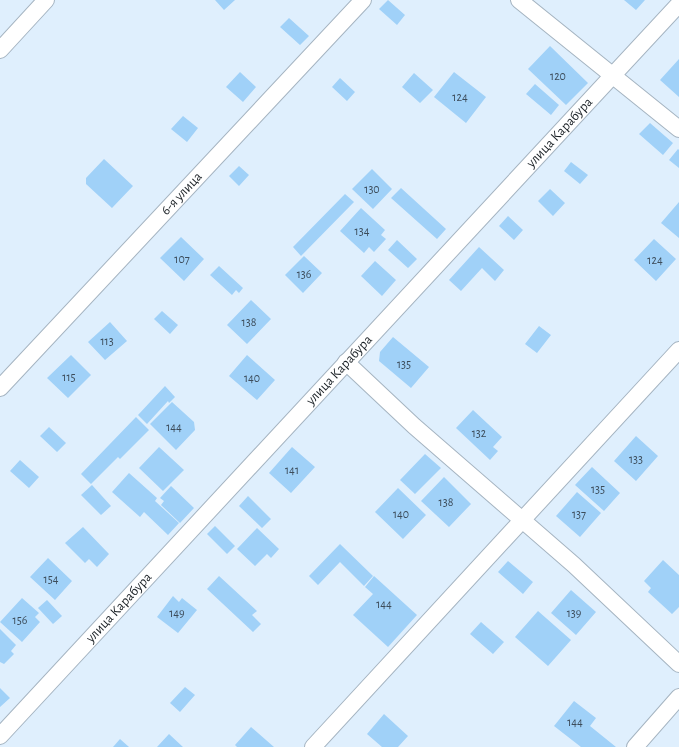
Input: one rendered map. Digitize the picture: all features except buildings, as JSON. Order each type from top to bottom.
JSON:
[{"type":"street","points":[[0,50],[46,0]]},
{"type":"street","name":"6-я улица","points":[[0,388],[363,0]]},
{"type":"street","points":[[519,0],[679,129]]},
{"type":"street","name":"улица Карабура","points":[[0,736],[571,119],[614,76],[679,4]]},
{"type":"street","points":[[313,747],[679,350]]},
{"type":"street","points":[[346,362],[414,426],[574,566],[679,664]]},
{"type":"street","points":[[635,747],[679,698]]}]
